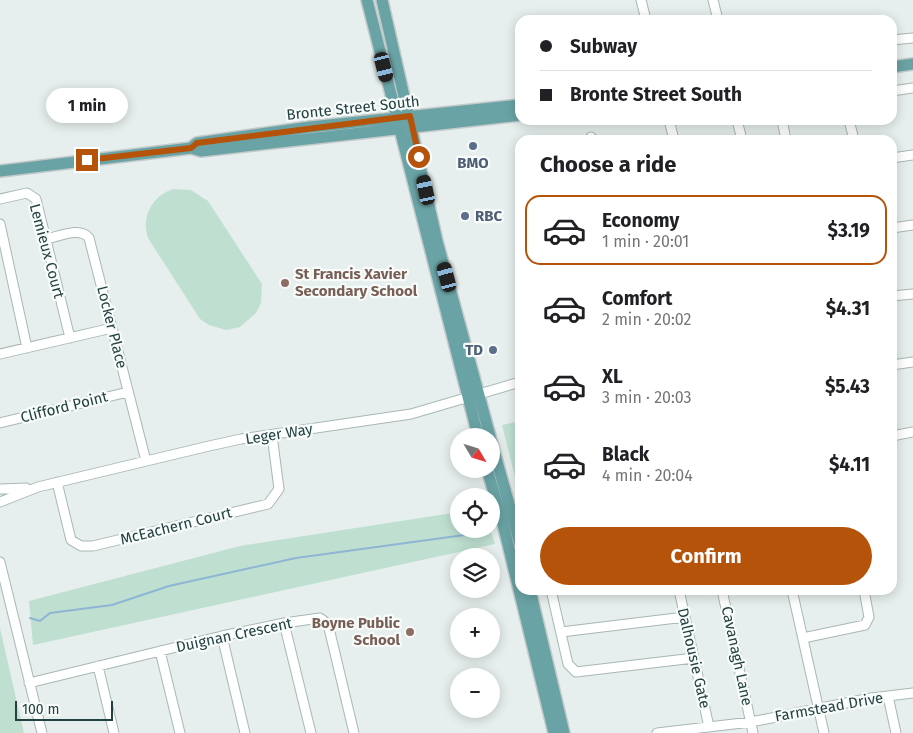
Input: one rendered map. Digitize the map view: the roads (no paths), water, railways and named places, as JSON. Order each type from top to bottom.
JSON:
[{"type":"main road","points":[[367,0],[399,129],[473,396],[487,428]]},
{"type":"main road","points":[[382,0],[473,396],[477,428]]},
{"type":"main road","points":[[897,66],[913,64]]},
{"type":"main road","name":"Bronte Street South","points":[[0,171],[191,148],[201,150],[399,129],[411,122],[515,106]]},
{"type":"main road","name":"Bronte Street South","points":[[191,148],[197,143],[396,117],[411,122],[515,115]]},
{"type":"main road","points":[[500,472],[515,526]]},
{"type":"main road","points":[[490,478],[515,573]]},
{"type":"main road","points":[[520,595],[554,733]]},
{"type":"main road","points":[[531,595],[564,733]]},
{"type":"street","points":[[641,0],[645,15]]},
{"type":"street","points":[[713,0],[717,15]]},
{"type":"street","points":[[897,40],[913,38]]},
{"type":"street","points":[[897,90],[913,88]]},
{"type":"street","points":[[897,157],[913,155]]},
{"type":"street","name":"Lemieux Court","points":[[0,198],[27,193],[36,199],[70,338]]},
{"type":"street","points":[[0,224],[27,348]]},
{"type":"street","points":[[897,227],[913,225]]},
{"type":"street","name":"Locker Place","points":[[46,240],[80,232],[89,238],[146,461]]},
{"type":"street","points":[[897,296],[913,294]]},
{"type":"street","points":[[0,354],[112,328]]},
{"type":"street","points":[[897,364],[913,362]]},
{"type":"street","name":"Leger Way","points":[[0,502],[38,487],[57,482],[240,439],[411,414],[515,383]]},
{"type":"street","name":"Clifford Point","points":[[0,423],[128,392]]},
{"type":"street","points":[[897,435],[913,432]]},
{"type":"street","name":"McEachern Court","points":[[57,482],[71,540],[81,546],[93,546],[268,504],[279,489],[272,435]]},
{"type":"street","name":"Leger Way","points":[[0,489],[38,487]]},
{"type":"street","points":[[0,566],[42,733]]},
{"type":"street","points":[[552,595],[568,664],[576,672],[694,658]]},
{"type":"street","name":"Dalhousie Gate","points":[[679,595],[709,726]]},
{"type":"street","name":"Cavanagh Lane","points":[[723,595],[752,733]]},
{"type":"street","points":[[793,595],[824,733]]},
{"type":"street","points":[[803,638],[866,625],[869,617],[865,595]]},
{"type":"street","points":[[561,632],[685,617]]},
{"type":"street","name":"Duignan Crescent","points":[[30,683],[222,636],[284,623],[320,618],[328,624],[354,733]]},
{"type":"street","points":[[284,623],[311,733]]},
{"type":"street","points":[[222,636],[246,733]]},
{"type":"street","points":[[160,651],[180,733]]},
{"type":"street","points":[[98,666],[114,733]]},
{"type":"street","name":"Farmstead Drive","points":[[657,733],[751,722],[913,693]]},
{"type":"street","points":[[888,696],[896,733]]},
{"type":"waterway","points":[[30,618],[40,621],[50,613],[112,605],[169,586],[296,558],[450,537]]},
{"type":"place","name":"BMO","points":[[473,146]]},
{"type":"place","name":"RBC","points":[[465,216]]},
{"type":"place","name":"St Francis Xavier Secondary School","points":[[285,283]]},
{"type":"place","name":"TD","points":[[493,350]]},
{"type":"place","name":"Boyne Public School","points":[[410,632]]}]
